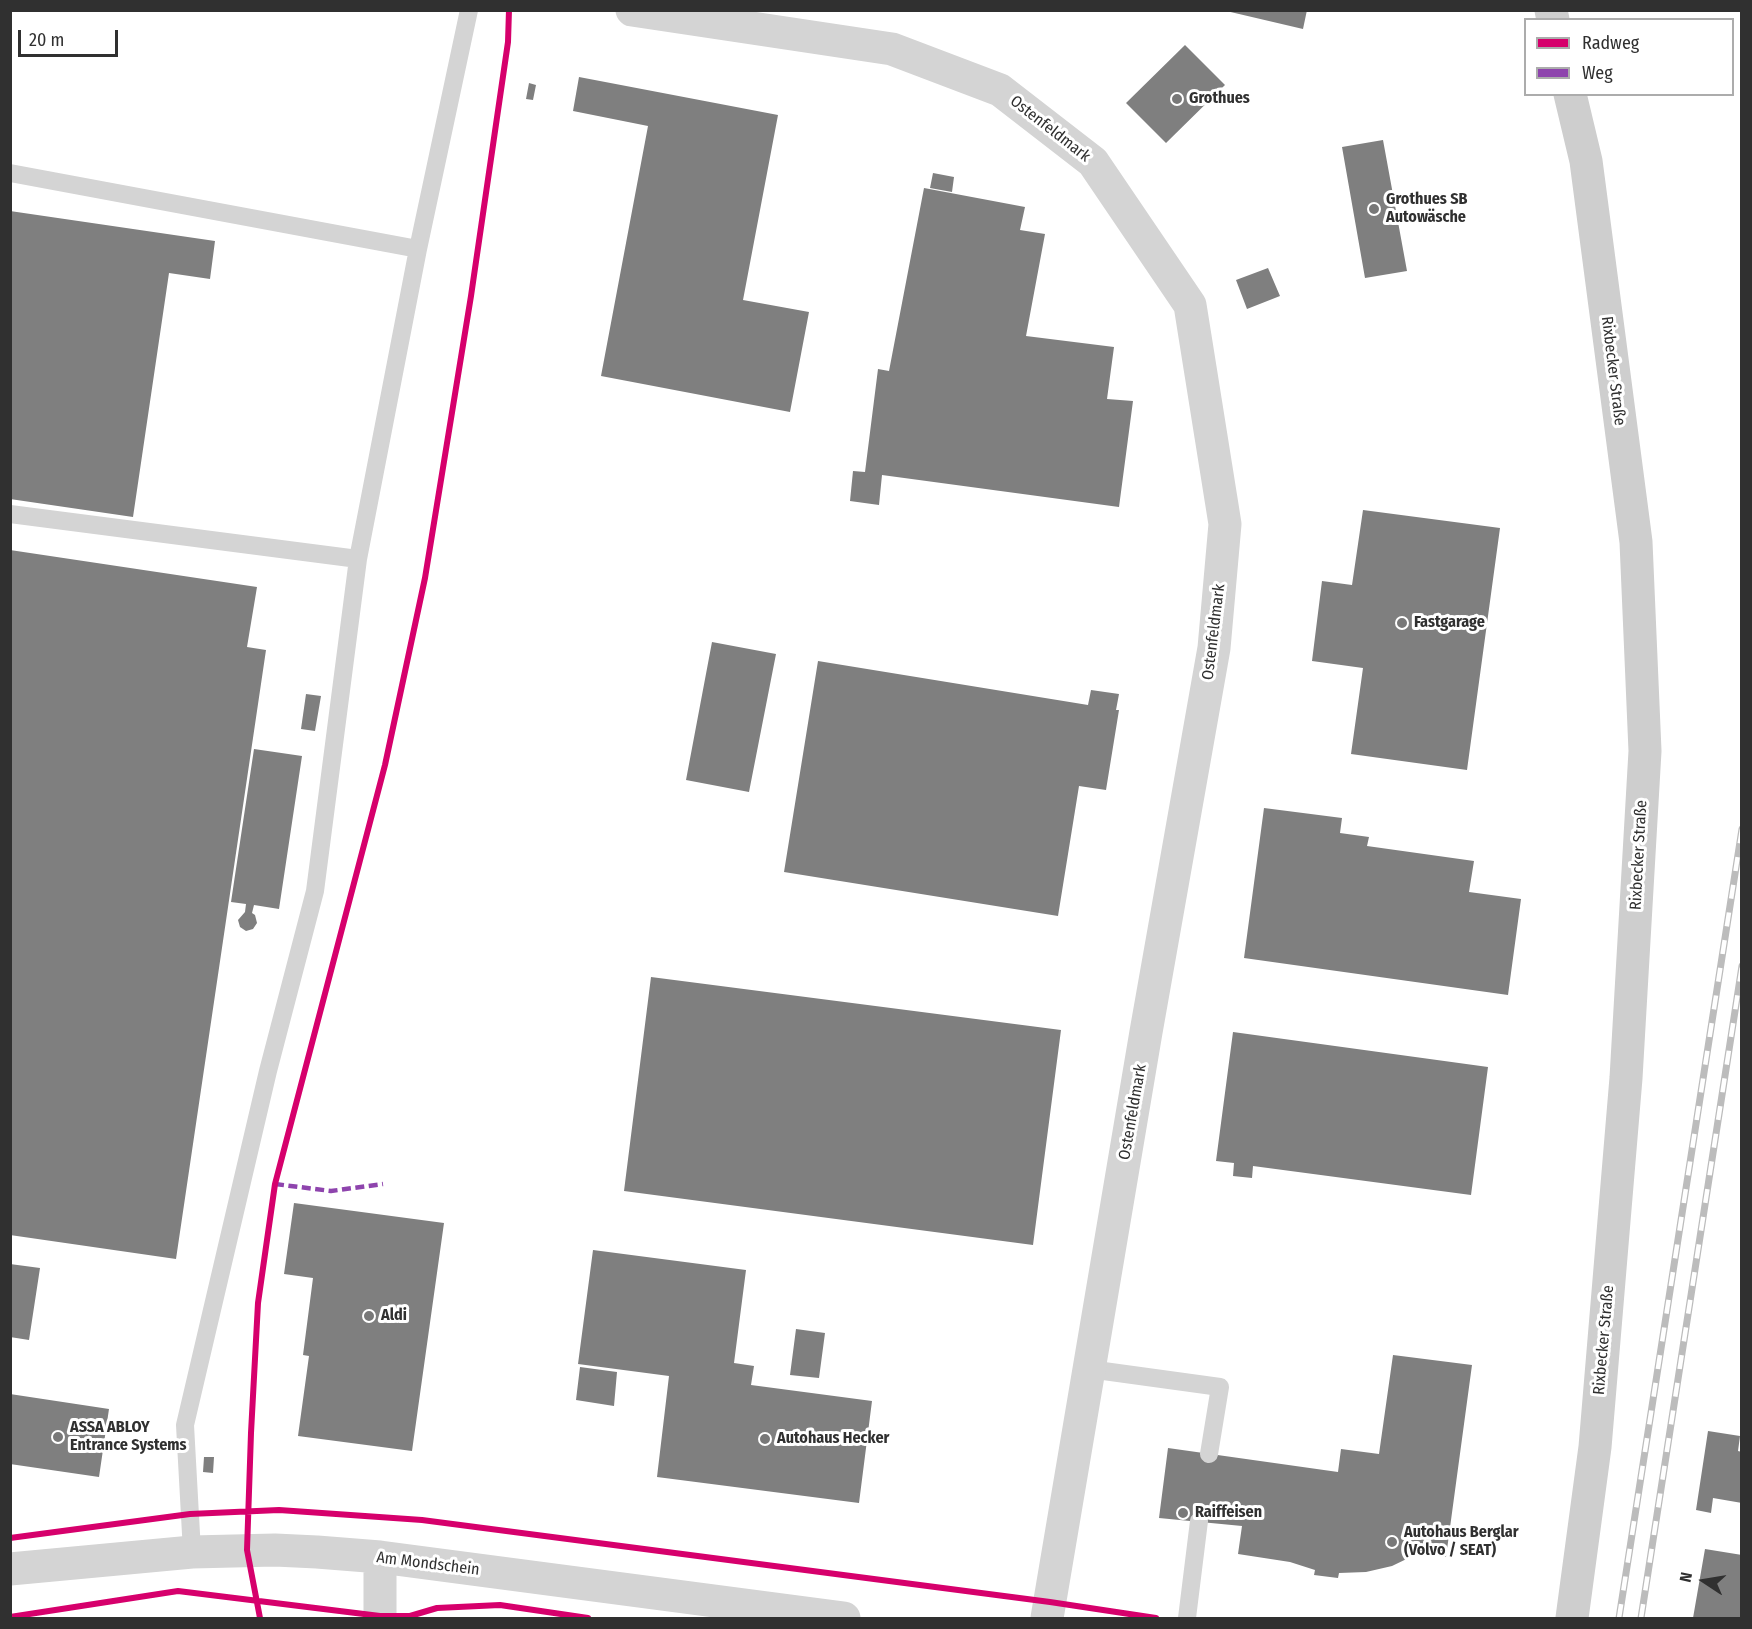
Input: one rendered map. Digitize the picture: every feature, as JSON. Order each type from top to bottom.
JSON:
[{"type":"main road","name":"Rixbecker Straße","points":[[1570,96],[1586,161],[1636,542],[1645,751],[1626,1078],[1595,1448],[1572,1618]]},
{"type":"street","name":"Ostenfeldmark","points":[[632,10],[892,49],[1000,90],[1093,162],[1190,305],[1225,524],[1214,648],[1146,1032],[1047,1618]]},
{"type":"street","name":"Am Mondschein","points":[[10,1569],[192,1552],[275,1550],[380,1557],[844,1618]]},
{"type":"street","points":[[380,1557],[380,1618]]},
{"type":"lane","points":[[192,1552],[185,1425],[265,1083],[315,891],[358,559],[418,249],[469,10]]},
{"type":"lane","points":[[10,173],[418,249]]},
{"type":"lane","points":[[10,514],[358,559]]},
{"type":"lane","points":[[1089,1369],[1220,1387],[1209,1454]]},
{"type":"lane","points":[[1187,1618],[1199,1521]]},
{"type":"building","points":[[1222,10],[1307,10],[1303,29]]},
{"type":"building","points":[[1185,45],[1225,85],[1166,143],[1126,103]]},
{"type":"building","points":[[579,77],[778,115],[743,300],[809,312],[790,412],[601,376],[648,126],[573,111]]},
{"type":"building","points":[[529,83],[536,85],[533,100],[526,99]]},
{"type":"building","name":"Grothues SB Autowäsche","points":[[1383,140],[1407,271],[1365,278],[1342,147]]},
{"type":"building","points":[[933,173],[954,177],[952,192],[930,188]]},
{"type":"building","points":[[924,188],[1025,207],[1020,230],[1045,234],[1026,336],[1114,347],[1107,399],[1133,401],[1119,507],[882,475],[879,505],[850,501],[853,471],[865,472],[878,369],[889,371]]},
{"type":"building","points":[[10,211],[215,241],[210,279],[169,273],[133,517],[10,499]]},
{"type":"building","points":[[1268,268],[1280,296],[1247,309],[1236,280]]},
{"type":"building","name":"Fastgarage","points":[[1363,510],[1500,528],[1467,770],[1351,754],[1363,668],[1312,661],[1322,581],[1352,585]]},
{"type":"building","points":[[10,550],[257,587],[247,647],[266,650],[176,1259],[10,1235]]},
{"type":"building","points":[[712,642],[776,654],[749,792],[686,780]]},
{"type":"building","points":[[818,661],[1088,705],[1091,690],[1119,694],[1116,710],[1119,710],[1106,790],[1079,786],[1058,916],[784,872]]},
{"type":"building","points":[[306,694],[321,696],[315,731],[301,729]]},
{"type":"building","points":[[254,749],[302,756],[279,909],[254,905],[252,913],[257,923],[253,929],[246,931],[240,927],[238,920],[245,912],[246,904],[231,902]]},
{"type":"building","points":[[1264,808],[1342,818],[1340,833],[1369,837],[1367,846],[1474,861],[1469,892],[1521,899],[1508,995],[1244,958]]},
{"type":"building","points":[[651,977],[1061,1030],[1033,1245],[624,1191]]},
{"type":"building","points":[[1233,1032],[1488,1067],[1471,1195],[1253,1166],[1252,1178],[1233,1176],[1234,1163],[1216,1161]]},
{"type":"building","name":"Aldi","points":[[294,1203],[444,1223],[412,1451],[298,1436],[309,1356],[303,1355],[313,1278],[284,1274]]},
{"type":"building","points":[[593,1250],[746,1270],[734,1363],[754,1366],[751,1385],[872,1401],[859,1503],[657,1477],[669,1376],[578,1364]]},
{"type":"building","points":[[10,1264],[40,1268],[29,1340],[10,1337]]},
{"type":"building","points":[[796,1329],[825,1333],[819,1378],[790,1375]]},
{"type":"building","points":[[1393,1355],[1472,1365],[1446,1557],[1419,1553],[1392,1566],[1366,1572],[1339,1573],[1338,1578],[1314,1575],[1315,1570],[1290,1562],[1238,1554],[1242,1526],[1159,1518],[1168,1448],[1338,1472],[1341,1449],[1379,1454]]},
{"type":"building","points":[[580,1367],[617,1372],[614,1406],[576,1400]]},
{"type":"building","name":"ASSA ABLOY Entrance Systems","points":[[10,1394],[109,1409],[99,1477],[10,1464]]},
{"type":"building","points":[[1708,1431],[1740,1436],[1738,1451],[1742,1452],[1742,1503],[1713,1498],[1711,1513],[1696,1510]]},
{"type":"building","points":[[204,1457],[214,1457],[213,1473],[203,1472]]},
{"type":"building","points":[[1705,1549],[1742,1555],[1742,1618],[1693,1618]]},
{"type":"railway","points":[[1619,1618],[1742,829]]},
{"type":"railway","points":[[1641,1618],[1742,966]]},
{"type":"marked path","points":[[275,1184],[331,1191],[383,1184]]},
{"type":"cycle path","points":[[260,1618],[247,1550],[251,1433],[258,1303],[275,1184],[385,765],[425,578],[471,296],[508,42],[509,10]]},
{"type":"cycle path","points":[[10,1538],[190,1514],[279,1510],[422,1520],[1050,1602],[1156,1618]]},
{"type":"cycle path","points":[[10,1617],[178,1591],[380,1616],[410,1616],[437,1608],[500,1605],[588,1618]]},
{"type":"place","name":"Grothues","points":[[1177,99]]},
{"type":"place","name":"Grothues SB Autowäsche","points":[[1374,209]]},
{"type":"place","name":"Fastgarage","points":[[1402,623]]},
{"type":"place","name":"Aldi","points":[[369,1316]]},
{"type":"place","name":"ASSA ABLOY Entrance Systems","points":[[58,1437]]},
{"type":"place","name":"Autohaus Hecker","points":[[765,1439]]},
{"type":"place","name":"Raiffeisen","points":[[1183,1513]]},
{"type":"place","name":"Autohaus Berglar (Volvo / SEAT)","points":[[1392,1542]]}]
